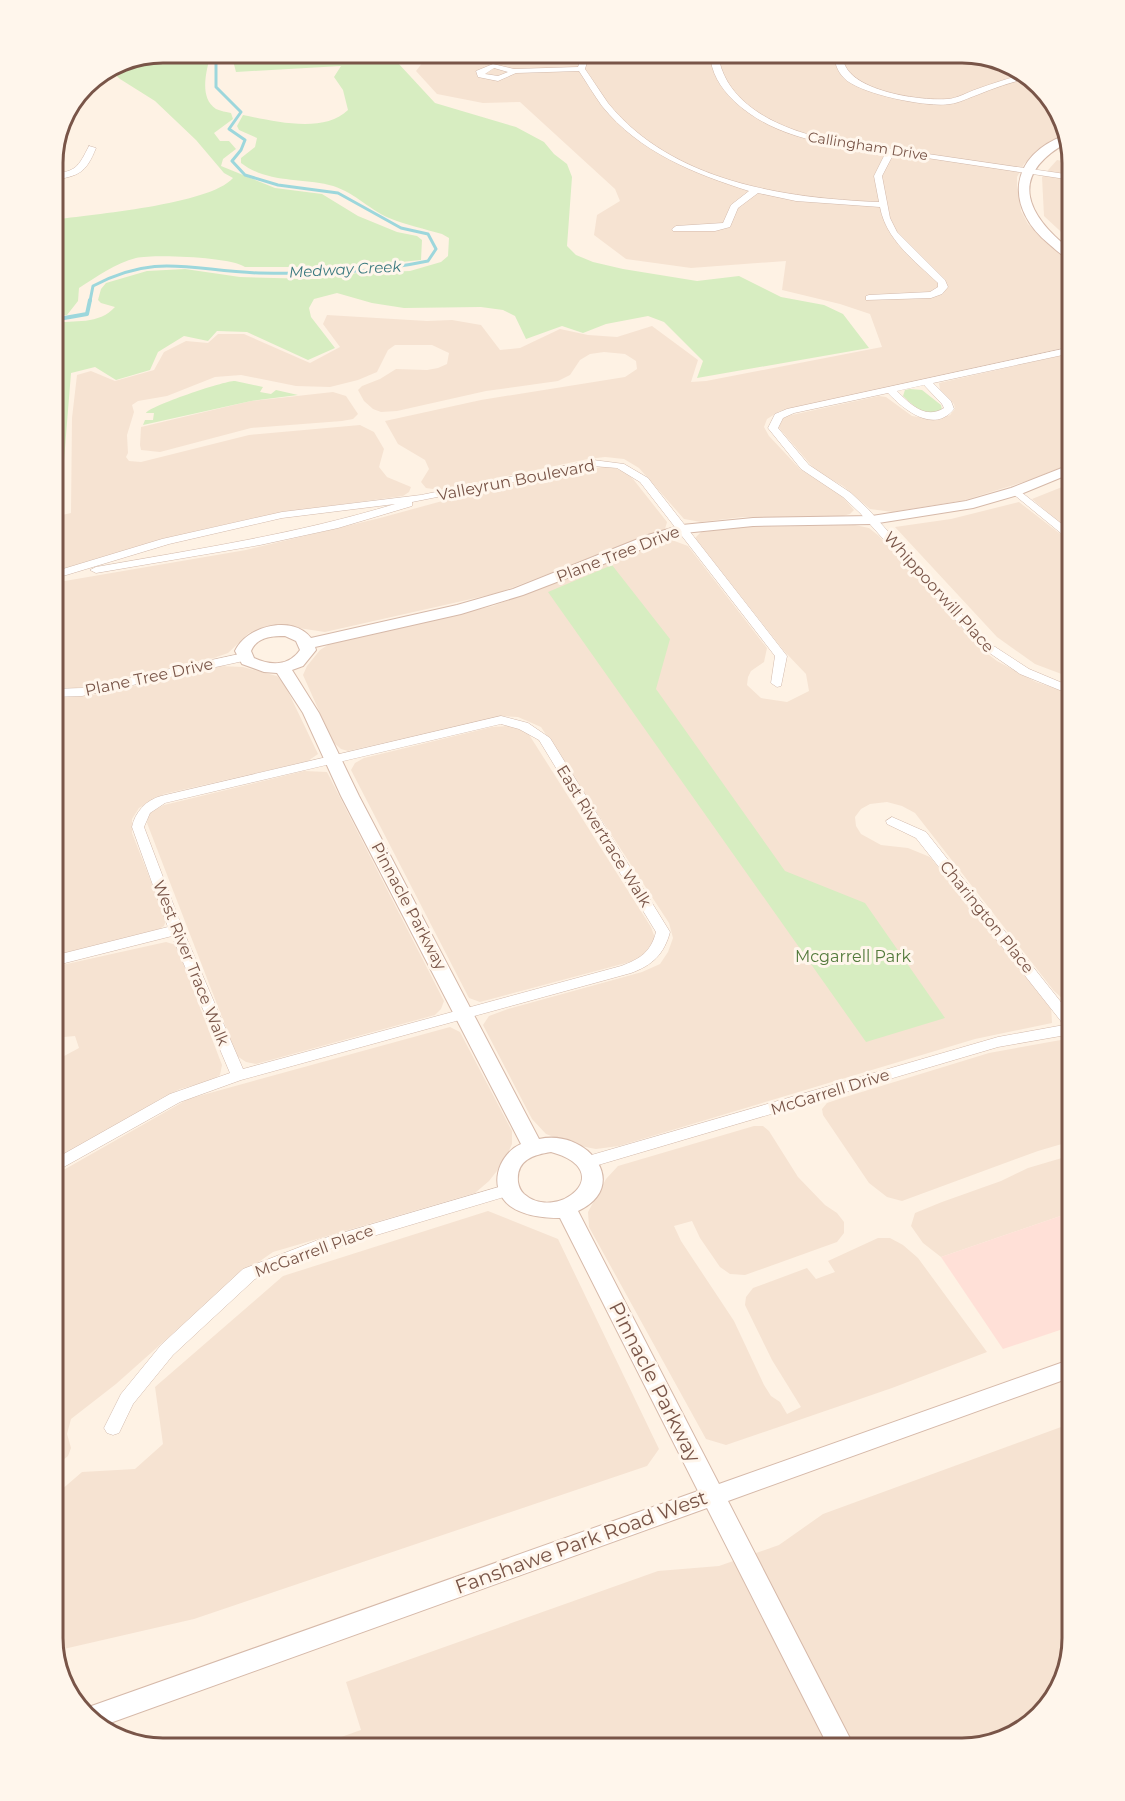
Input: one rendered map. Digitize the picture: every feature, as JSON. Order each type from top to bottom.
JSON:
[{"type":"street","points":[[583,63],[581,69],[595,95],[627,129],[676,163],[754,191],[839,205],[883,205]]},
{"type":"street","name":"Callingham Drive","points":[[713,63],[717,76],[739,100],[767,121],[798,134],[816,139],[1062,176]]},
{"type":"street","points":[[839,63],[847,77],[868,88],[893,96],[924,100],[949,102],[1016,79]]},
{"type":"street","points":[[514,71],[581,69]]},
{"type":"street","points":[[1060,143],[1027,170],[1024,202],[1031,218],[1047,236],[1062,248]]},
{"type":"street","points":[[63,175],[77,172],[85,167],[92,148]]},
{"type":"street","points":[[869,298],[931,295],[939,292],[943,287],[942,282],[894,233],[883,205],[878,176],[891,150]]},
{"type":"street","points":[[676,229],[715,228],[727,225],[734,207],[754,191]]},
{"type":"street","points":[[891,390],[1062,352]]},
{"type":"street","points":[[891,390],[912,412],[921,416],[945,413],[949,409],[947,403],[926,382]]},
{"type":"street","name":"Whippoorwill Place","points":[[891,390],[791,411],[779,416],[773,424],[775,434],[805,467],[847,495],[872,520],[982,643],[999,658],[1021,672],[1062,688]]},
{"type":"street","name":"Valleyrun Boulevard","points":[[63,573],[166,541],[282,515],[421,498],[593,463],[612,463],[627,466],[644,480],[781,656],[777,683]]},
{"type":"street","name":"Plane Tree Drive","points":[[307,644],[460,609],[518,592],[653,538],[682,529],[753,522],[872,520],[968,506],[1016,491],[1062,472]]},
{"type":"street","points":[[1016,491],[1062,529]]},
{"type":"street","name":"Valleyrun Boulevard","points":[[63,574],[260,542],[400,508],[421,498]]},
{"type":"street","points":[[288,631],[297,634],[307,644],[308,650],[300,661],[282,668],[255,665],[244,657],[243,651],[250,639],[267,632],[288,631]]},
{"type":"street","name":"Plane Tree Drive","points":[[63,693],[82,692],[244,657]]},
{"type":"street","name":"Pinnacle Parkway","points":[[282,668],[299,688],[331,761],[466,1013],[533,1147]]},
{"type":"street","name":"East Rivertrace Walk","points":[[331,761],[501,720],[517,722],[530,728],[544,738],[663,932],[661,945],[652,958],[636,966],[466,1013]]},
{"type":"street","name":"West River Trace Walk","points":[[238,1076],[176,930],[138,827],[139,817],[161,800],[331,761]]},
{"type":"street","name":"Charington Place","points":[[892,822],[921,835],[1062,1011]]},
{"type":"street","points":[[63,958],[176,930]]},
{"type":"street","points":[[63,1161],[175,1098],[238,1076],[466,1013]]},
{"type":"street","name":"McGarrell Drive","points":[[588,1162],[998,1042],[1062,1031]]},
{"type":"street","points":[[562,1145],[576,1150],[588,1162],[593,1180],[590,1191],[576,1204],[566,1209],[545,1211],[530,1208],[517,1200],[509,1190],[506,1174],[510,1163],[520,1153],[533,1147],[562,1145]]},
{"type":"street","name":"McGarrell Place","points":[[113,1428],[127,1399],[167,1350],[249,1274],[350,1236],[509,1190]]},
{"type":"street","name":"Pinnacle Parkway","points":[[566,1209],[837,1738]]},
{"type":"street","name":"Fanshawe Park Road West","points":[[99,1715],[1062,1372]]},
{"type":"shaded area","points":[[422,63],[969,63],[1006,73],[1018,80],[1037,97],[1052,119],[1059,137],[1024,164],[1017,177],[1017,185],[1021,211],[1028,224],[1062,255],[1062,348],[780,411],[767,419],[764,427],[769,436],[800,469],[841,495],[854,510],[850,514],[839,517],[743,517],[701,522],[684,519],[639,468],[624,459],[605,457],[588,459],[440,490],[426,488],[421,482],[429,469],[425,460],[398,444],[385,421],[481,400],[625,377],[637,369],[636,361],[625,354],[604,352],[590,354],[580,360],[570,375],[558,381],[486,391],[397,411],[381,412],[373,409],[364,401],[358,390],[362,386],[396,369],[438,368],[447,364],[449,353],[432,345],[395,345],[388,350],[377,372],[358,380],[330,387],[296,386],[241,375],[215,377],[167,396],[138,401],[132,405],[134,412],[127,435],[128,453],[126,457],[129,461],[141,462],[249,435],[360,425],[374,432],[384,449],[379,467],[387,477],[411,487],[409,492],[403,496],[285,512],[214,527],[149,543],[63,569],[63,515],[71,513],[72,418],[77,375],[91,371],[115,381],[154,370],[164,352],[186,341],[208,343],[218,334],[244,334],[310,363],[340,347],[323,324],[327,315],[427,321],[452,320],[481,325],[500,350],[520,348],[560,329],[588,335],[617,337],[652,326],[698,360],[691,382],[882,347],[870,314],[782,290],[786,261],[691,268],[626,259],[594,235],[597,215],[620,201],[615,189],[520,102],[483,103],[437,94],[416,71]]},
{"type":"shaded area","points":[[1057,160],[1062,161],[1062,233],[1044,216],[1042,177]]},
{"type":"shaded area","points":[[1062,355],[1062,467],[1030,480],[965,500],[893,512],[870,509],[843,486],[816,471],[779,428],[779,421],[787,416],[879,396],[886,397],[912,416],[937,420],[950,415],[955,409],[954,404],[940,390],[939,383]]},
{"type":"shaded area","points":[[333,392],[346,396],[358,414],[353,419],[251,428],[160,452],[141,450],[141,427],[251,401]]},
{"type":"shaded area","points":[[607,466],[626,472],[667,522],[665,529],[498,593],[325,632],[285,626],[260,628],[249,633],[228,653],[214,658],[76,688],[63,688],[63,581],[246,550],[380,518],[490,488]]},
{"type":"shaded area","points":[[1062,487],[1062,524],[1032,499]]},
{"type":"shaded area","points":[[1019,502],[1062,535],[1062,674],[1035,664],[997,637],[895,527],[951,519]]},
{"type":"shaded area","points":[[855,525],[869,528],[879,536],[979,647],[997,661],[1036,682],[1062,691],[1062,998],[1054,991],[915,813],[887,802],[870,804],[861,809],[855,817],[856,826],[861,834],[881,845],[908,848],[930,857],[1051,1005],[1052,1023],[975,1039],[619,1146],[596,1149],[575,1145],[546,1134],[532,1119],[483,1025],[489,1016],[508,1009],[642,972],[660,964],[673,938],[669,923],[541,727],[518,717],[501,716],[348,751],[341,749],[333,742],[303,675],[320,650],[331,643],[493,606],[669,539],[688,546],[767,648],[764,662],[751,671],[747,685],[761,698],[787,702],[809,691],[806,674],[784,651],[695,538],[701,532],[746,527]]},
{"type":"shaded area","points":[[220,666],[243,667],[277,676],[284,683],[318,754],[308,761],[164,794],[139,808],[132,819],[132,833],[166,920],[164,926],[152,934],[63,955],[63,697],[112,691]]},
{"type":"shaded area","points":[[508,726],[528,733],[651,927],[655,938],[651,949],[641,959],[480,1002],[469,998],[351,770],[355,763],[364,758],[492,727]]},
{"type":"shaded area","points":[[304,771],[327,772],[444,1001],[441,1009],[435,1015],[256,1064],[246,1062],[237,1056],[147,823],[149,813],[164,805]]},
{"type":"shaded area","points":[[166,942],[176,945],[222,1065],[220,1075],[210,1081],[180,1089],[160,1099],[63,1156],[63,1057],[79,1048],[75,1036],[63,1037],[63,965]]},
{"type":"shaded area","points":[[450,1027],[460,1032],[512,1131],[512,1144],[504,1162],[489,1181],[475,1193],[273,1252],[233,1280],[116,1384],[71,1419],[67,1434],[71,1448],[68,1456],[63,1460],[63,1170],[188,1099]]},
{"type":"shaded area","points":[[1062,1040],[1062,1144],[902,1201],[887,1197],[869,1183],[823,1115],[822,1109],[827,1103],[989,1053]]},
{"type":"shaded area","points":[[754,1126],[763,1126],[769,1131],[798,1177],[844,1222],[844,1233],[837,1242],[745,1275],[730,1274],[720,1267],[700,1238],[692,1221],[674,1226],[681,1241],[734,1321],[764,1385],[771,1396],[780,1402],[787,1414],[801,1407],[772,1360],[745,1305],[746,1297],[753,1288],[807,1268],[816,1279],[835,1272],[828,1261],[878,1238],[890,1238],[903,1245],[918,1258],[987,1352],[892,1388],[726,1445],[706,1439],[589,1227],[588,1212],[606,1179],[618,1166]]},
{"type":"shaded area","points":[[1062,1158],[1062,1215],[941,1257],[923,1243],[911,1226],[915,1213],[1001,1181],[1028,1168]]},
{"type":"shaded area","points":[[488,1211],[558,1239],[659,1449],[647,1466],[194,1619],[64,1649],[63,1488],[82,1472],[135,1469],[163,1444],[155,1387],[283,1276]]},
{"type":"shaded area","points":[[1062,1215],[1062,1329],[1003,1349],[941,1257]]},
{"type":"shaded area","points":[[1062,1427],[1061,1651],[1052,1682],[1037,1704],[1018,1721],[1006,1728],[988,1735],[962,1738],[338,1738],[361,1730],[346,1682],[658,1571],[719,1566],[779,1545],[823,1514]]},
{"type":"green space","points":[[209,63],[205,90],[210,104],[216,109],[231,113],[233,119],[214,133],[220,141],[229,141],[236,149],[223,159],[221,166],[275,188],[322,194],[358,216],[397,232],[417,236],[422,240],[421,260],[352,267],[245,267],[225,261],[192,257],[136,258],[114,267],[79,288],[78,301],[67,315],[63,315],[63,219],[176,202],[220,187],[233,178],[224,173],[196,140],[155,101],[116,75],[143,65]]},
{"type":"green space","points":[[234,63],[398,63],[435,103],[516,127],[544,142],[567,164],[572,177],[567,246],[576,255],[593,262],[623,269],[697,281],[739,276],[781,297],[824,305],[843,314],[869,348],[697,378],[703,361],[664,322],[648,316],[606,324],[583,333],[562,326],[526,339],[515,316],[503,310],[481,307],[404,308],[372,303],[337,293],[314,299],[309,308],[311,317],[335,348],[308,360],[247,332],[217,331],[208,341],[184,336],[158,352],[150,370],[116,380],[95,367],[71,373],[63,473],[63,322],[86,321],[109,313],[115,307],[98,300],[101,289],[106,283],[147,271],[185,269],[240,277],[314,279],[357,273],[410,271],[441,262],[448,256],[449,238],[442,234],[389,218],[337,187],[272,177],[241,163],[241,158],[255,147],[257,138],[239,130],[237,126],[243,115],[298,124],[312,124],[326,122],[348,110],[343,90],[334,77],[341,66],[236,72]]},
{"type":"green space","points":[[235,381],[263,387],[260,392],[271,394],[276,390],[298,395],[251,401],[143,425],[145,420],[153,420],[154,413],[146,413],[160,405],[203,389]]},
{"type":"green space","points":[[905,390],[922,390],[941,405],[942,410],[930,413],[916,407],[903,396]]},
{"type":"green space","name":"Mcgarrell Park","points":[[612,565],[670,639],[656,689],[785,871],[865,903],[945,1018],[866,1042],[548,592]]},
{"type":"waterway","name":"Medway Creek","points":[[90,301],[93,286],[137,269],[156,266],[259,273],[344,272],[428,261],[436,249],[428,234],[401,228],[338,193],[278,185],[245,175],[232,161],[241,150],[245,140],[229,129],[241,112],[216,87],[216,63]]},
{"type":"waterway","name":"Medway Creek","points":[[63,318],[87,314],[90,300]]}]
